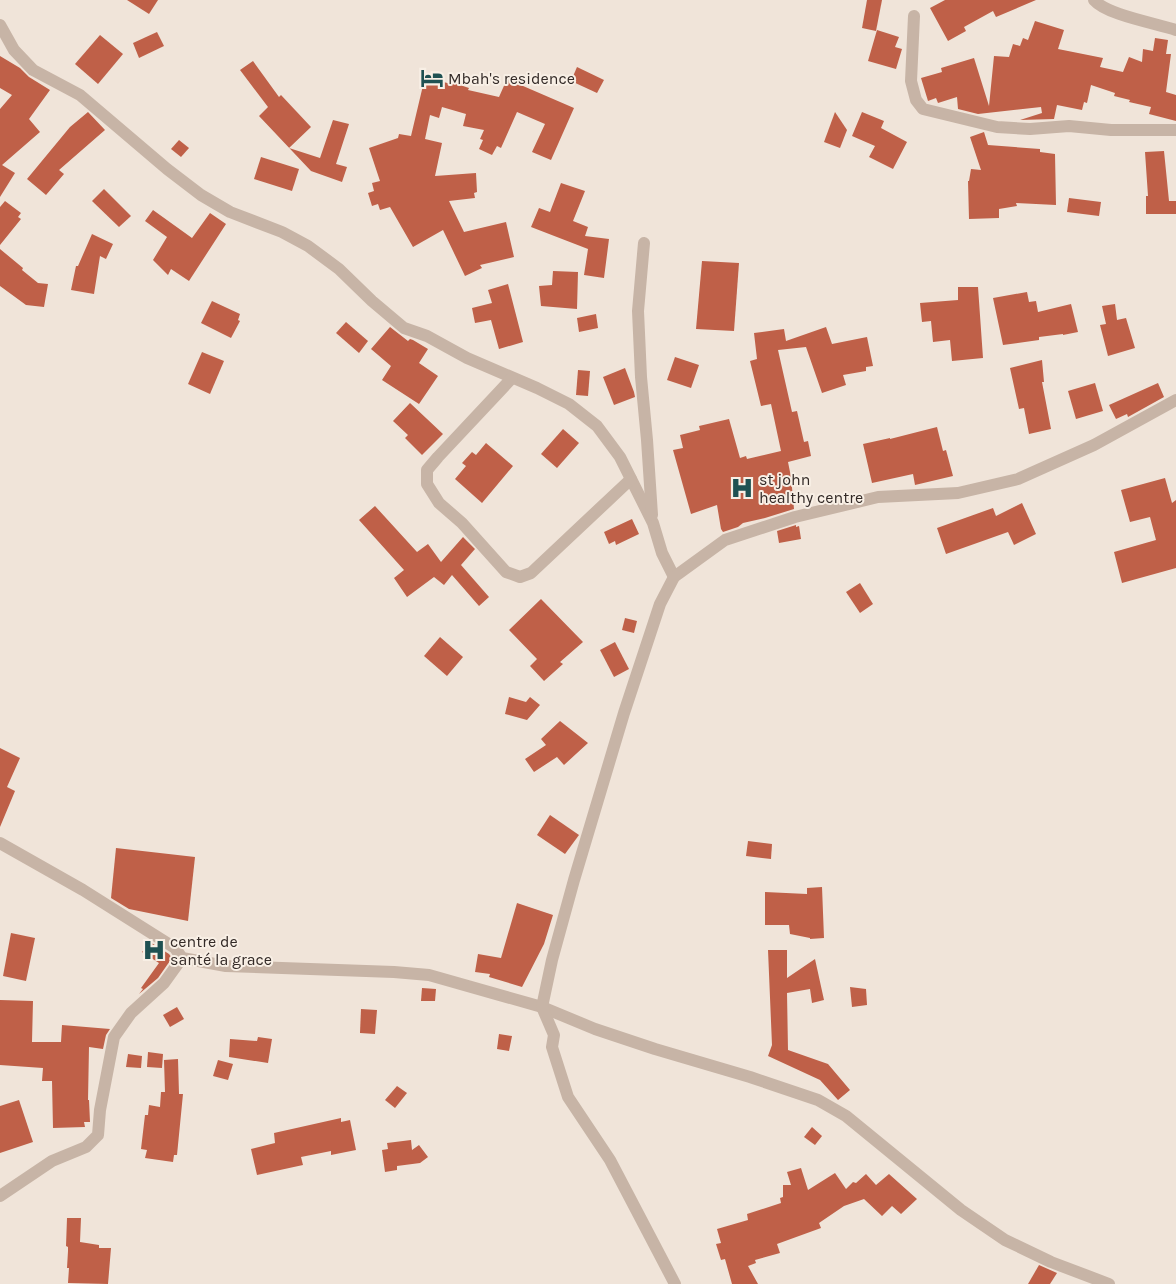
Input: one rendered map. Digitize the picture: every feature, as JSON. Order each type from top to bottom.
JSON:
[{"type":"street","points":[[1094,0],[1113,12],[1176,30]]},
{"type":"street","points":[[914,16],[911,81],[916,100],[923,109],[997,127],[1030,130],[1069,126],[1111,130],[1176,130]]},
{"type":"street","points":[[0,25],[14,50],[33,70],[80,94],[167,169],[201,195],[230,212],[282,232],[308,246],[339,269],[372,301],[404,328],[427,336],[467,358],[569,404],[597,426],[620,457],[653,523],[662,553],[674,577]]},
{"type":"street","points":[[644,243],[639,321],[640,377],[653,523]]},
{"type":"street","points":[[512,378],[427,470],[427,484],[439,503],[462,523],[506,572],[520,577],[531,572],[631,479]]},
{"type":"street","points":[[675,1284],[610,1160],[568,1097],[552,1047],[554,1035],[542,1008],[552,960],[574,880],[624,713],[660,604],[674,577],[725,540],[796,517],[878,497],[958,493],[1018,479],[1094,445],[1176,400]]},
{"type":"street","points":[[0,843],[82,890],[175,948],[182,958],[226,966],[429,975],[542,1008],[629,1040],[750,1076],[818,1100],[846,1116],[961,1210],[1005,1240],[1051,1262],[1109,1284]]},
{"type":"street","points":[[0,1196],[52,1161],[86,1147],[98,1135],[100,1110],[114,1037],[131,1013],[164,983],[182,958]]},
{"type":"building","points":[[127,0],[158,0],[149,14]]},
{"type":"building","points":[[867,0],[882,0],[876,31],[862,28]]},
{"type":"building","points":[[945,0],[1036,0],[996,17],[993,11],[964,27],[966,31],[948,41],[930,8]]},
{"type":"building","points":[[1035,21],[1064,30],[1058,49],[1103,58],[1100,67],[1123,72],[1129,57],[1142,62],[1143,49],[1153,51],[1155,38],[1168,40],[1166,54],[1171,54],[1166,92],[1176,95],[1176,121],[1149,114],[1151,107],[1129,102],[1130,100],[1114,96],[1115,93],[1091,85],[1087,103],[1084,102],[1082,110],[1057,105],[1054,119],[1020,120],[1042,113],[1041,107],[978,114],[958,109],[957,97],[938,103],[936,98],[928,101],[921,78],[942,72],[941,68],[974,58],[989,106],[994,56],[1009,57],[1013,44],[1020,46],[1023,38],[1028,40]]},
{"type":"building","points":[[877,30],[899,37],[895,47],[902,49],[896,69],[868,61]]},
{"type":"building","points":[[157,32],[164,46],[139,58],[133,43]]},
{"type":"building","points":[[100,35],[123,54],[98,84],[75,64]]},
{"type":"building","points":[[0,56],[50,90],[29,119],[40,132],[2,165],[15,173],[0,197],[0,109],[12,95],[0,88]]},
{"type":"building","points":[[253,61],[279,97],[281,95],[311,127],[289,148],[259,116],[268,107],[240,70]]},
{"type":"building","points":[[577,67],[604,80],[597,93],[571,81]]},
{"type":"building","points":[[425,77],[451,84],[451,82],[469,88],[468,90],[499,97],[507,79],[574,108],[551,160],[532,152],[545,124],[517,112],[501,148],[497,146],[492,155],[479,149],[483,140],[480,139],[484,130],[463,126],[466,114],[442,107],[439,118],[430,115],[425,139],[442,143],[435,176],[476,173],[477,192],[474,193],[475,198],[449,201],[464,232],[506,222],[514,257],[480,265],[482,268],[465,276],[443,230],[413,247],[390,207],[380,210],[378,204],[372,206],[368,193],[374,191],[372,183],[380,181],[369,148],[398,138],[399,134],[411,136]]},
{"type":"building","points":[[88,112],[105,130],[59,170],[64,174],[46,195],[27,179],[70,127]]},
{"type":"building","points":[[835,112],[847,130],[840,148],[824,142]]},
{"type":"building","points":[[862,112],[884,121],[881,128],[907,142],[893,169],[869,157],[875,146],[852,136]]},
{"type":"building","points":[[333,120],[349,124],[336,164],[347,167],[342,182],[311,171],[289,148],[320,158]]},
{"type":"building","points":[[984,132],[988,145],[1040,149],[1040,152],[1055,154],[1056,205],[1016,203],[1017,206],[999,209],[999,218],[969,219],[968,181],[971,169],[981,170],[970,137]]},
{"type":"building","points":[[179,140],[189,148],[181,157],[171,149]]},
{"type":"building","points":[[1164,151],[1169,201],[1176,201],[1176,214],[1146,214],[1146,196],[1148,196],[1145,152]]},
{"type":"building","points":[[261,157],[299,169],[292,191],[254,179]]},
{"type":"building","points":[[561,183],[585,191],[573,221],[588,227],[585,236],[609,239],[604,278],[584,275],[588,249],[531,227],[539,208],[550,212]]},
{"type":"building","points":[[104,189],[131,216],[119,227],[92,201]]},
{"type":"building","points":[[1069,198],[1101,202],[1099,216],[1067,212]]},
{"type":"building","points":[[5,201],[21,213],[18,217],[21,219],[0,245],[0,207]]},
{"type":"building","points":[[153,210],[192,238],[210,213],[226,224],[189,281],[171,269],[168,275],[153,260],[167,237],[145,221]]},
{"type":"building","points":[[92,234],[113,244],[106,259],[100,256],[94,294],[71,290],[76,266],[78,266]]},
{"type":"building","points":[[0,249],[38,283],[48,284],[44,307],[26,305],[0,286]]},
{"type":"building","points":[[702,261],[739,263],[734,331],[696,329]]},
{"type":"building","points":[[553,271],[578,272],[577,309],[541,306],[539,286],[552,285]]},
{"type":"building","points":[[508,284],[523,342],[499,349],[491,320],[475,323],[472,308],[492,303],[488,290]]},
{"type":"building","points":[[958,287],[978,287],[983,358],[952,361],[950,340],[933,342],[931,321],[922,322],[920,303],[958,300]]},
{"type":"building","points":[[1027,292],[1029,302],[1036,301],[1038,312],[1071,304],[1078,332],[1039,337],[1039,340],[1003,345],[993,298]]},
{"type":"building","points":[[212,301],[240,314],[238,320],[240,321],[231,338],[201,323]]},
{"type":"building","points":[[1115,304],[1117,320],[1126,318],[1135,348],[1108,356],[1100,325],[1106,324],[1102,306]]},
{"type":"building","points":[[596,314],[598,328],[579,332],[577,318]]},
{"type":"building","points":[[346,322],[368,341],[359,353],[336,333]]},
{"type":"building","points":[[390,327],[408,341],[410,339],[413,340],[428,349],[419,363],[438,376],[419,404],[382,380],[391,366],[371,349]]},
{"type":"building","points":[[826,327],[832,344],[867,337],[873,366],[866,367],[866,371],[843,375],[846,385],[822,393],[806,347],[778,350],[792,412],[797,411],[804,442],[808,441],[811,456],[788,462],[794,509],[743,523],[738,527],[723,532],[717,505],[691,514],[673,450],[683,448],[680,435],[700,430],[699,426],[729,419],[740,458],[746,456],[747,459],[781,451],[771,404],[761,406],[750,361],[757,359],[754,333],[784,329],[786,341]]},
{"type":"building","points":[[202,352],[224,361],[210,394],[188,384]]},
{"type":"building","points":[[675,357],[699,365],[691,388],[667,380]]},
{"type":"building","points":[[1042,360],[1044,382],[1042,382],[1051,429],[1029,434],[1024,408],[1019,409],[1010,368]]},
{"type":"building","points":[[625,368],[635,397],[614,405],[603,377]]},
{"type":"building","points":[[578,370],[590,371],[588,396],[576,395]]},
{"type":"building","points":[[1095,383],[1103,411],[1076,419],[1068,391]]},
{"type":"building","points":[[1158,383],[1164,397],[1128,417],[1127,414],[1116,419],[1109,405]]},
{"type":"building","points":[[410,403],[443,434],[422,455],[405,438],[408,435],[393,421]]},
{"type":"building","points":[[937,427],[943,451],[946,450],[953,476],[915,485],[913,474],[872,483],[863,444]]},
{"type":"building","points":[[563,429],[579,443],[557,468],[541,454]]},
{"type":"building","points":[[486,443],[513,466],[482,503],[455,479],[466,466],[462,463],[472,452],[476,455]]},
{"type":"building","points":[[1165,478],[1172,503],[1176,500],[1176,568],[1122,583],[1114,552],[1156,540],[1150,517],[1130,522],[1121,490]]},
{"type":"building","points":[[1022,503],[1036,534],[1014,545],[1008,532],[946,554],[937,528],[993,508],[996,516]]},
{"type":"building","points":[[375,506],[417,552],[428,544],[441,562],[463,537],[475,549],[461,565],[489,597],[479,606],[452,575],[444,585],[434,577],[407,597],[394,578],[404,570],[359,520]]},
{"type":"building","points":[[632,519],[639,534],[616,545],[615,541],[609,544],[604,532]]},
{"type":"building","points":[[796,525],[796,527],[799,526],[801,539],[779,543],[777,531]]},
{"type":"building","points":[[860,583],[873,604],[860,613],[846,592]]},
{"type":"building","points":[[541,599],[583,642],[560,662],[563,664],[544,681],[530,666],[537,659],[509,630]]},
{"type":"building","points":[[625,618],[637,621],[634,633],[622,630]]},
{"type":"building","points":[[440,637],[463,657],[447,676],[424,656]]},
{"type":"building","points":[[615,642],[629,669],[614,677],[600,650]]},
{"type":"building","points":[[509,697],[526,702],[530,697],[540,705],[527,720],[505,714]]},
{"type":"building","points":[[560,721],[588,743],[564,765],[557,757],[534,772],[525,759],[546,745],[541,739]]},
{"type":"building","points":[[0,748],[20,758],[7,787],[15,791],[0,827]]},
{"type":"building","points":[[550,815],[579,835],[565,854],[537,835]]},
{"type":"building","points":[[748,841],[772,844],[771,859],[746,856]]},
{"type":"building","points":[[116,848],[195,857],[188,921],[129,909],[111,898]]},
{"type":"building","points":[[822,887],[824,938],[810,939],[790,934],[789,925],[765,925],[765,892],[807,894],[807,888]]},
{"type":"building","points":[[517,903],[553,915],[544,944],[522,987],[489,977],[490,974],[475,972],[478,954],[501,958]]},
{"type":"building","points":[[11,933],[35,938],[26,981],[3,976]]},
{"type":"building","points":[[150,942],[172,958],[158,978],[139,994],[143,989],[141,988],[159,963],[142,952]]},
{"type":"building","points":[[768,950],[787,950],[787,978],[815,959],[824,1000],[812,1003],[810,989],[787,993],[788,1050],[828,1064],[850,1090],[838,1100],[820,1080],[768,1056],[772,1045]]},
{"type":"building","points":[[850,987],[866,989],[867,1005],[852,1007]]},
{"type":"building","points":[[422,988],[436,989],[435,1001],[421,1001]]},
{"type":"building","points":[[0,1000],[33,1001],[32,1042],[61,1042],[62,1025],[110,1029],[106,1035],[103,1049],[89,1047],[88,1100],[90,1122],[84,1122],[85,1127],[53,1128],[52,1081],[42,1081],[43,1068],[0,1065]]},
{"type":"building","points":[[177,1007],[184,1019],[170,1027],[163,1015]]},
{"type":"building","points":[[361,1009],[377,1010],[375,1034],[360,1033]]},
{"type":"building","points":[[499,1034],[512,1036],[509,1051],[497,1049]]},
{"type":"building","points":[[258,1037],[272,1039],[268,1063],[229,1057],[230,1039],[257,1041]]},
{"type":"building","points":[[148,1052],[163,1054],[162,1068],[147,1067]]},
{"type":"building","points":[[128,1054],[142,1056],[141,1068],[126,1067]]},
{"type":"building","points":[[178,1059],[179,1094],[183,1094],[177,1155],[174,1155],[173,1162],[145,1158],[147,1150],[141,1149],[145,1115],[148,1115],[149,1105],[160,1107],[161,1092],[165,1092],[164,1060]]},
{"type":"building","points":[[218,1060],[233,1064],[228,1080],[213,1076]]},
{"type":"building","points":[[397,1086],[407,1093],[395,1108],[385,1100]]},
{"type":"building","points":[[19,1100],[33,1142],[0,1153],[0,1106]]},
{"type":"building","points":[[341,1118],[341,1122],[350,1120],[356,1150],[331,1155],[331,1151],[301,1157],[303,1165],[257,1175],[251,1149],[275,1143],[274,1133]]},
{"type":"building","points":[[812,1127],[822,1136],[815,1145],[804,1137]]},
{"type":"building","points":[[411,1140],[412,1150],[419,1145],[428,1157],[420,1163],[397,1166],[397,1170],[385,1172],[382,1150],[388,1149],[387,1143]]},
{"type":"building","points":[[801,1168],[808,1190],[835,1173],[846,1189],[866,1174],[876,1185],[889,1174],[917,1199],[901,1214],[892,1206],[882,1216],[864,1199],[844,1206],[819,1223],[821,1228],[777,1244],[780,1253],[755,1260],[756,1263],[748,1266],[758,1284],[732,1284],[725,1259],[721,1260],[716,1244],[721,1243],[717,1229],[748,1220],[747,1214],[781,1203],[780,1198],[783,1197],[783,1185],[791,1185],[787,1172]]},
{"type":"building","points":[[67,1218],[81,1218],[80,1242],[99,1245],[99,1248],[111,1248],[108,1284],[68,1283]]},
{"type":"building","points":[[1039,1265],[1057,1273],[1050,1284],[1028,1284]]},
{"type":"place","name":"Mbah's residence","points":[[432,78]]},
{"type":"place","name":"st john healthy centre","points":[[742,488]]},
{"type":"place","name":"centre de santé la grace","points":[[154,950]]}]
